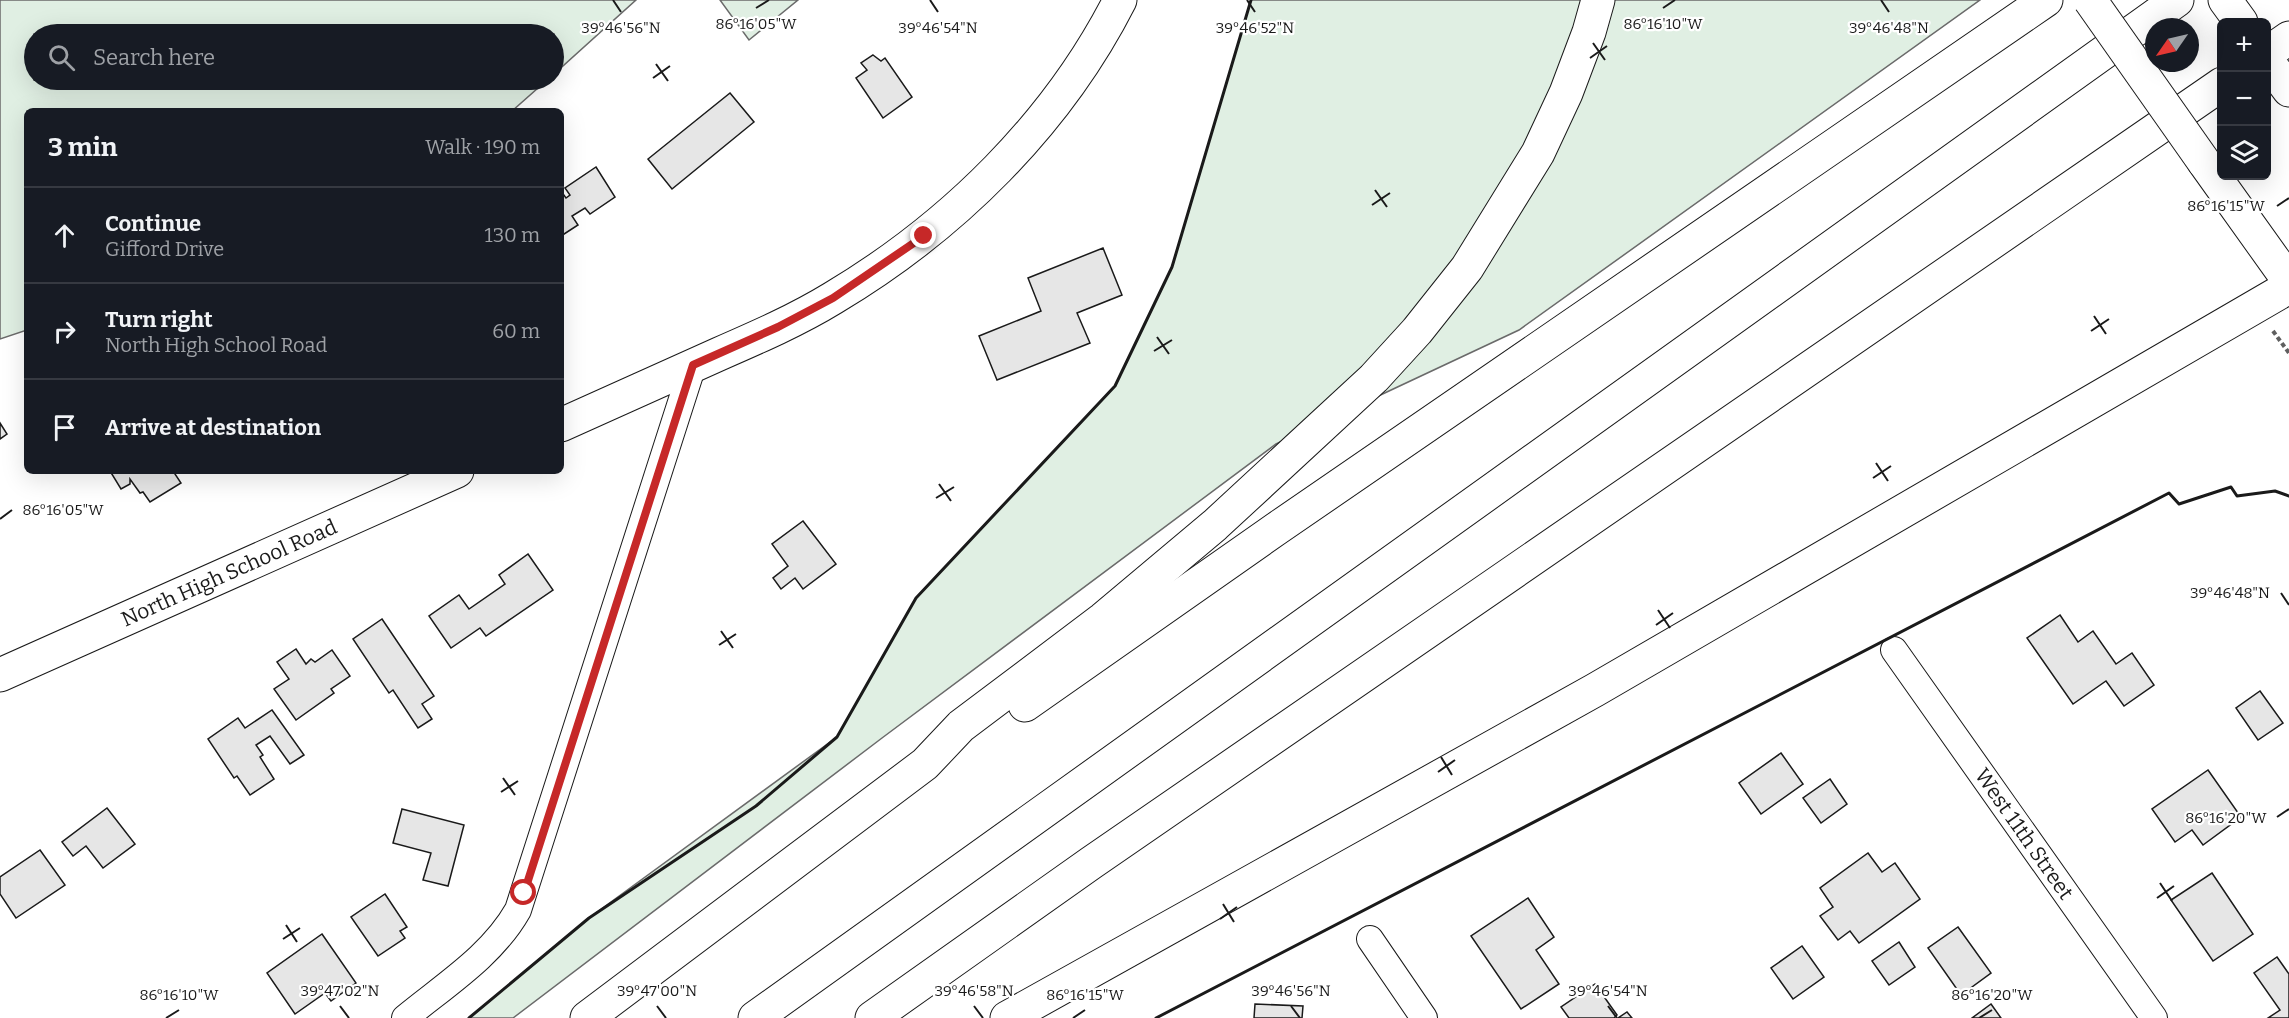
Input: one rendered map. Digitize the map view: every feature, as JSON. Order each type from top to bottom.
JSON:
[{"type":"main road","points":[[564,424],[778,327],[833,298],[899,255],[960,205],[1046,114],[1093,47],[1120,0]]},
{"type":"main road","points":[[587,1018],[925,764],[961,726],[1103,619],[1215,525],[1374,378],[1417,332],[1467,268],[1538,153],[1566,93],[1589,32],[1598,0]]},
{"type":"main road","points":[[925,764],[972,742],[1354,475],[2046,0]]},
{"type":"main road","points":[[2090,0],[2289,281]]},
{"type":"main road","points":[[755,1018],[2177,0]]},
{"type":"main road","points":[[2225,0],[2238,18]]},
{"type":"main road","points":[[2271,51],[2289,38]]},
{"type":"main road","points":[[2271,66],[2289,90]]},
{"type":"main road","points":[[872,1018],[1121,842],[2217,87]]},
{"type":"main road","points":[[1007,1018],[1595,690],[2289,287]]},
{"type":"main road","name":"North High School Road","points":[[0,675],[450,474]]},
{"type":"street","points":[[405,1018],[490,949],[518,910],[693,365]]},
{"type":"street","name":"West 11th Street","points":[[1894,650],[2154,1018]]},
{"type":"street","points":[[1370,939],[1424,1018]]},
{"type":"green space","points":[[0,0],[636,0],[564,65],[564,24],[24,24],[24,90],[536,90],[515,108],[24,108],[24,331],[0,339]]},
{"type":"green space","points":[[720,0],[798,0],[749,40]]},
{"type":"green space","points":[[1251,0],[1980,0],[1519,330],[1276,444],[882,738],[513,1018],[469,1018],[589,918],[837,737],[916,598],[1115,386],[1172,267]]},
{"type":"building","points":[[873,55],[881,61],[885,58],[912,97],[883,118],[856,78],[867,70],[861,63]]},
{"type":"building","points":[[730,93],[754,122],[672,189],[648,159]]},
{"type":"building","points":[[596,167],[615,197],[590,214],[585,208],[572,216],[578,225],[564,234],[564,195],[566,198],[570,195],[565,188]]},
{"type":"building","points":[[1103,248],[1122,295],[1077,313],[1090,343],[997,380],[979,336],[1041,311],[1028,278]]},
{"type":"building","points":[[0,423],[7,434],[0,439]]},
{"type":"building","points":[[112,474],[175,474],[181,483],[150,502],[130,479],[130,484],[121,489]]},
{"type":"building","points":[[803,521],[836,564],[803,589],[795,578],[781,589],[773,578],[788,566],[772,544]]},
{"type":"building","points":[[528,554],[553,590],[486,636],[480,628],[451,648],[429,616],[459,595],[469,609],[505,584],[499,575]]},
{"type":"building","points":[[2060,615],[2078,642],[2093,631],[2116,664],[2132,653],[2154,685],[2124,706],[2106,681],[2073,704],[2027,638]]},
{"type":"building","points":[[382,619],[434,696],[422,704],[432,719],[418,728],[393,690],[389,693],[353,639]]},
{"type":"building","points":[[296,649],[306,664],[311,659],[315,662],[332,650],[350,676],[331,689],[334,693],[296,720],[274,689],[289,679],[277,662]]},
{"type":"building","points":[[2260,691],[2283,723],[2258,740],[2236,708]]},
{"type":"building","points":[[272,710],[304,755],[290,764],[270,736],[256,745],[263,755],[260,757],[274,779],[250,795],[237,776],[234,778],[208,739],[238,718],[245,728]]},
{"type":"building","points":[[1781,753],[1803,784],[1761,814],[1739,783]]},
{"type":"building","points":[[2208,770],[2241,817],[2203,845],[2192,830],[2175,842],[2152,809]]},
{"type":"building","points":[[1830,779],[1847,804],[1821,823],[1803,798]]},
{"type":"building","points":[[107,808],[135,844],[103,868],[86,846],[73,856],[62,842]]},
{"type":"building","points":[[402,809],[464,825],[448,886],[423,880],[431,853],[393,843]]},
{"type":"building","points":[[40,850],[65,885],[16,918],[0,894],[0,877]]},
{"type":"building","points":[[1868,853],[1882,872],[1895,863],[1920,899],[1859,943],[1850,931],[1838,940],[1820,916],[1833,907],[1820,888]]},
{"type":"building","points":[[2212,873],[2253,934],[2213,961],[2171,900]]},
{"type":"building","points":[[385,894],[407,927],[400,931],[405,938],[378,956],[351,917]]},
{"type":"building","points":[[1528,898],[1554,937],[1536,950],[1559,984],[1521,1009],[1471,936]]},
{"type":"building","points":[[1958,927],[1991,973],[1961,995],[1928,948]]},
{"type":"building","points":[[322,934],[356,983],[331,1001],[325,993],[295,1014],[267,973]]},
{"type":"building","points":[[1899,942],[1915,967],[1889,985],[1872,961]]},
{"type":"building","points":[[1802,946],[1824,977],[1793,999],[1771,968]]},
{"type":"building","points":[[2277,957],[2289,974],[2289,1018],[2268,1018],[2280,1010],[2254,973]]},
{"type":"building","points":[[1595,984],[1617,1015],[1614,1018],[1569,1018],[1561,1007]]},
{"type":"building","points":[[1255,1004],[1303,1006],[1302,1018],[1254,1018]]},
{"type":"building","points":[[1991,1004],[2001,1018],[1972,1018]]},
{"type":"building","points":[[1627,1012],[1632,1018],[1618,1018]]},
{"type":"wall","points":[[469,1018],[589,918],[756,806],[837,737],[916,598],[1115,386],[1172,267],[1251,0]]},
{"type":"wall","points":[[1156,1018],[2169,493],[2179,504],[2231,487],[2237,496],[2275,491],[2289,496]]},
{"type":"route","points":[[524,893],[693,365],[778,327],[833,298],[924,236]]}]
